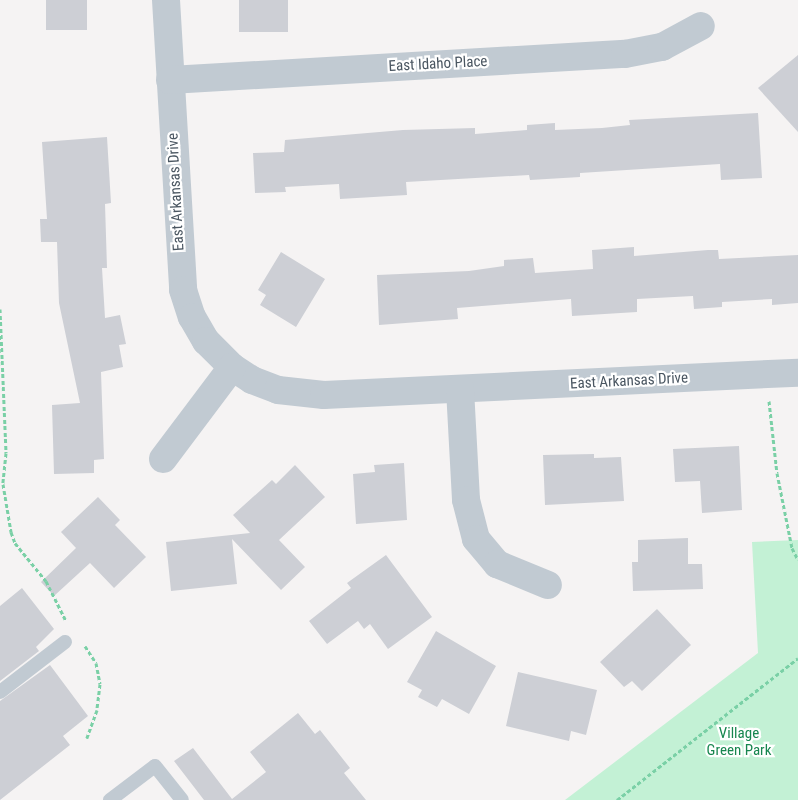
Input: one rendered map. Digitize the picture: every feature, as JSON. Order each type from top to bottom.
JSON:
[{"type":"street","name":"East Arkansas Drive","points":[[166,0],[183,290],[201,333],[232,367],[264,386],[295,393],[460,389],[798,373]]},
{"type":"street","name":"East Idaho Place","points":[[170,80],[625,54],[662,47],[700,26]]},
{"type":"street","points":[[163,459],[232,367]]},
{"type":"street","points":[[460,389],[466,500],[476,539],[497,564],[548,585]]},
{"type":"lane","points":[[0,692],[65,642]]},
{"type":"lane","points":[[110,800],[155,766],[182,800]]},
{"type":"path","points":[[0,310],[6,453],[3,484],[14,542],[39,570],[71,628]]},
{"type":"path","points":[[767,375],[777,473],[792,548],[798,560]]},
{"type":"path","points":[[0,487],[3,484]]},
{"type":"path","points":[[79,639],[96,664],[100,684],[97,710],[87,738]]},
{"type":"path","points":[[617,800],[798,658]]},
{"type":"green space","name":"Village Green Park","points":[[798,540],[798,800],[565,800],[758,653],[752,542]]},
{"type":"building","points":[[46,0],[87,0],[87,30],[46,30]]},
{"type":"building","points":[[239,0],[288,0],[288,32],[239,32]]},
{"type":"building","points":[[798,55],[798,132],[758,88]]},
{"type":"building","points":[[758,113],[762,178],[721,180],[720,164],[580,173],[580,177],[530,180],[529,175],[406,182],[407,195],[340,199],[339,184],[285,187],[286,192],[255,193],[253,153],[284,152],[285,140],[403,130],[475,128],[475,134],[527,130],[527,125],[555,123],[555,130],[602,128],[630,125],[629,120]]},
{"type":"building","points":[[107,137],[111,203],[105,204],[107,268],[102,268],[105,318],[120,315],[126,344],[119,345],[123,367],[101,372],[104,459],[94,460],[94,473],[54,474],[52,405],[80,403],[59,303],[57,242],[41,242],[40,219],[47,219],[42,142]]},
{"type":"building","points":[[634,247],[634,256],[708,250],[718,250],[719,259],[798,255],[798,303],[772,305],[772,299],[722,302],[722,307],[694,309],[693,296],[637,299],[637,312],[572,316],[571,299],[457,308],[458,319],[379,325],[377,275],[469,271],[504,266],[504,260],[533,258],[535,273],[593,269],[592,250]]},
{"type":"building","points":[[281,252],[325,279],[296,327],[260,305],[266,295],[258,290]]},
{"type":"building","points":[[739,446],[742,510],[702,513],[700,481],[675,482],[673,449]]},
{"type":"building","points":[[594,454],[594,458],[621,457],[624,501],[545,505],[543,455]]},
{"type":"building","points":[[404,463],[407,520],[356,524],[353,474],[375,472],[374,465]]},
{"type":"building","points":[[295,465],[325,497],[279,540],[305,567],[281,590],[232,539],[237,584],[171,591],[166,542],[250,533],[233,515],[272,480],[276,484]]},
{"type":"building","points":[[98,497],[120,520],[115,525],[146,557],[114,588],[90,563],[54,596],[41,582],[76,548],[61,532]]},
{"type":"building","points":[[688,538],[688,564],[702,564],[703,589],[633,591],[632,562],[638,562],[638,540]]},
{"type":"building","points":[[386,555],[432,617],[388,649],[370,624],[364,629],[358,621],[327,644],[309,621],[351,588],[347,583]]},
{"type":"building","points":[[22,588],[54,629],[36,647],[39,651],[0,681],[0,606]]},
{"type":"building","points":[[657,609],[691,645],[642,691],[632,681],[624,687],[600,662]]},
{"type":"building","points":[[436,631],[496,666],[469,714],[442,699],[437,707],[418,697],[422,690],[407,682]]},
{"type":"building","points":[[50,665],[88,716],[63,736],[70,745],[0,800],[0,701]]},
{"type":"building","points":[[518,672],[597,690],[586,735],[571,731],[569,741],[506,726]]},
{"type":"building","points":[[298,713],[315,734],[320,730],[350,768],[344,773],[366,800],[204,800],[174,761],[193,748],[232,799],[266,772],[250,752]]}]
